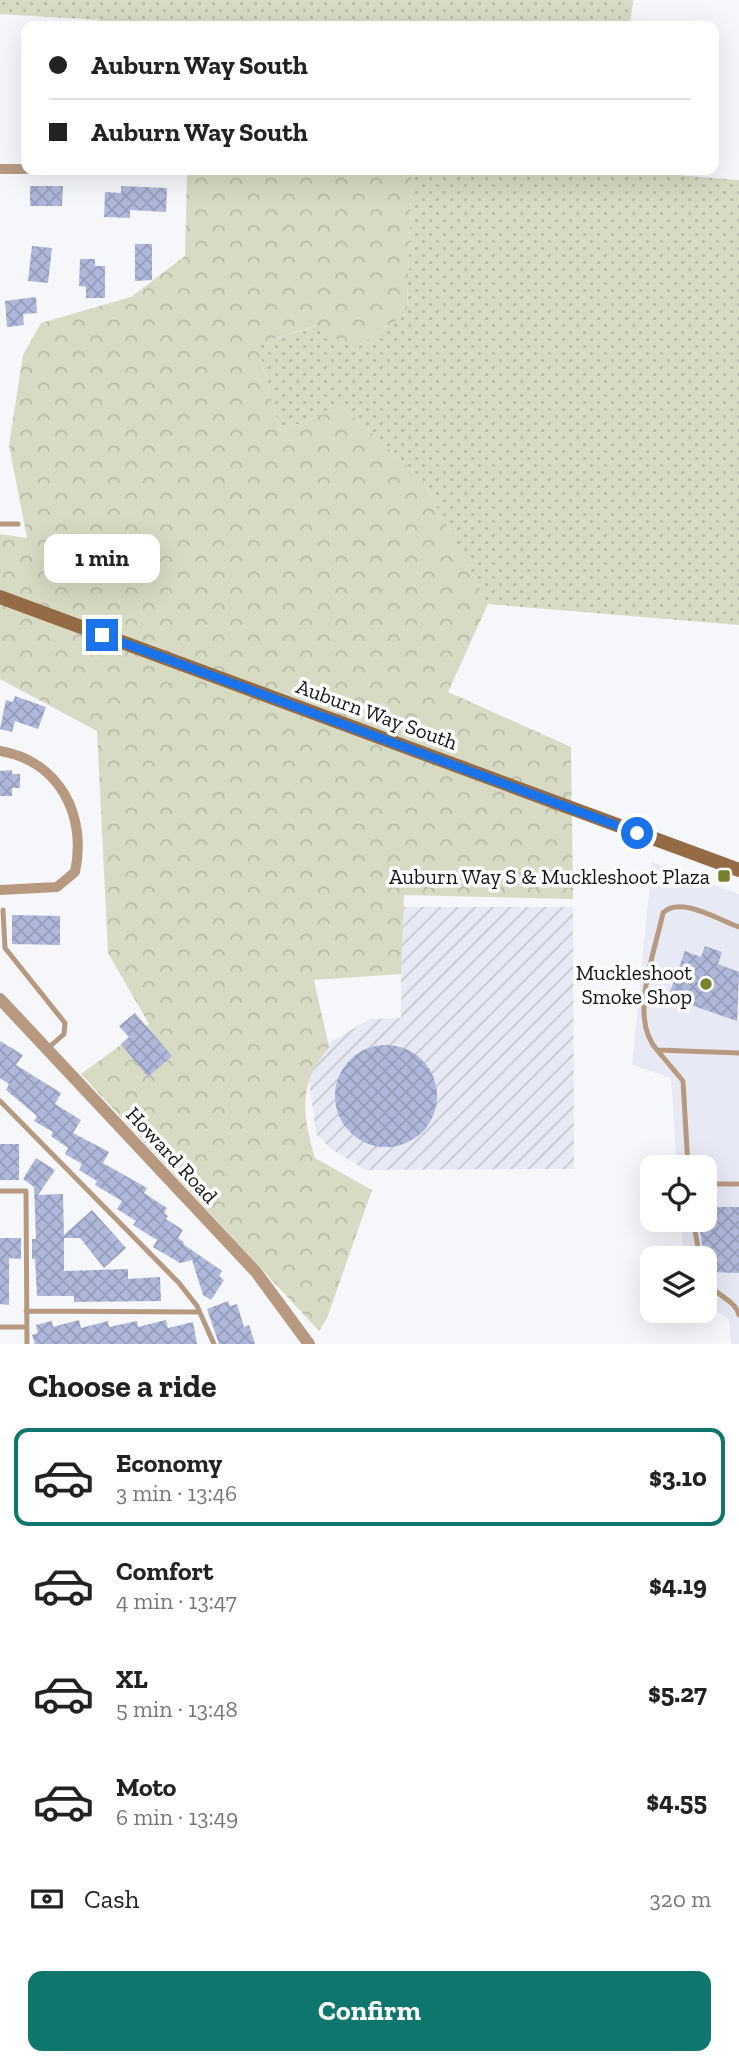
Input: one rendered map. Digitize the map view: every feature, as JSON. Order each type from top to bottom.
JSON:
[{"type":"main road","name":"Auburn Way South","points":[[0,597],[739,870]]},
{"type":"street","points":[[0,169],[21,169]]},
{"type":"street","points":[[0,751],[30,762],[61,785],[71,801],[79,839],[75,872],[57,887],[0,890]]},
{"type":"street","name":"Howard Road","points":[[0,999],[256,1272],[309,1344]]},
{"type":"lane","points":[[0,524],[18,524]]},
{"type":"lane","points":[[687,1155],[682,1081],[644,1029],[642,1012],[663,913],[669,907],[680,905],[739,927]]},
{"type":"lane","points":[[3,909],[5,948],[65,1024],[64,1034],[47,1049]]},
{"type":"lane","points":[[657,1050],[739,1053]]},
{"type":"lane","points":[[0,1101],[178,1283],[199,1312],[214,1344]]},
{"type":"lane","points":[[717,1184],[739,1184]]},
{"type":"lane","points":[[0,1191],[26,1191],[27,1344]]},
{"type":"lane","points":[[717,1295],[738,1311],[739,1315]]},
{"type":"lane","points":[[26,1311],[199,1312]]},
{"type":"lane","points":[[0,1327],[27,1327]]},
{"type":"shaded area","points":[[652,862],[739,894],[739,1344],[731,1344],[729,1319],[717,1312],[717,1246],[682,1246],[682,1232],[717,1232],[717,1155],[676,1155],[671,1078],[632,1065]]},
{"type":"shaded area","points":[[401,907],[573,907],[574,1169],[365,1170],[330,1148],[316,1134],[306,1056],[370,1019],[401,1018]]},
{"type":"green space","points":[[0,0],[633,0],[631,21],[100,21],[0,14]]},
{"type":"green space","points":[[187,175],[412,175],[407,313],[354,349],[315,326],[257,344],[280,431],[342,407],[422,479],[488,604],[448,692],[571,747],[573,899],[404,895],[401,974],[314,980],[329,1047],[312,1073],[306,1100],[307,1127],[315,1158],[372,1190],[327,1318],[319,1331],[81,1074],[149,1024],[108,953],[97,731],[0,679],[0,534],[27,538],[9,445],[23,355],[41,323],[131,297],[185,256]]},
{"type":"green space","points":[[412,175],[678,175],[739,180],[739,625],[488,604],[422,479],[342,407],[280,431],[257,344],[316,326],[354,349],[407,313]]},
{"type":"building","points":[[30,186],[63,186],[62,206],[30,206]]},
{"type":"building","points":[[121,186],[167,188],[166,212],[130,210],[130,218],[104,217],[105,192],[121,193]]},
{"type":"building","points":[[135,244],[152,244],[152,280],[135,281]]},
{"type":"building","points":[[32,246],[52,248],[48,283],[28,281]]},
{"type":"building","points":[[80,259],[95,259],[95,266],[105,266],[105,298],[86,298],[86,287],[79,286]]},
{"type":"building","points":[[36,297],[37,313],[23,314],[24,325],[7,327],[5,301]]},
{"type":"building","points":[[15,696],[46,707],[38,729],[15,721],[12,732],[0,729],[6,700],[13,702]]},
{"type":"building","points":[[12,770],[12,774],[20,774],[20,788],[12,788],[12,796],[0,796],[0,771]]},
{"type":"building","points":[[12,915],[60,916],[60,945],[12,944]]},
{"type":"building","name":"Muckleshoot Smoke Shop","points":[[705,946],[722,952],[718,964],[739,972],[737,1021],[668,997],[685,951],[701,957]]},
{"type":"building","points":[[135,1013],[172,1056],[148,1077],[121,1044],[129,1037],[119,1026]]},
{"type":"building","points":[[0,1041],[23,1055],[16,1065],[61,1093],[55,1104],[81,1120],[73,1133],[109,1152],[103,1163],[147,1188],[144,1193],[167,1208],[164,1213],[168,1216],[166,1219],[183,1230],[178,1238],[183,1244],[222,1271],[219,1276],[224,1280],[211,1300],[203,1295],[192,1260],[180,1263],[153,1247],[157,1240],[133,1225],[136,1221],[117,1209],[122,1201],[95,1185],[97,1181],[79,1170],[82,1164],[65,1154],[68,1148],[51,1136],[53,1132],[34,1121],[37,1116],[6,1090],[9,1084],[0,1078]]},
{"type":"building","points":[[386,1045],[406,1049],[422,1060],[433,1076],[437,1096],[433,1116],[422,1132],[406,1143],[386,1147],[366,1143],[350,1132],[339,1116],[335,1096],[339,1076],[350,1060],[366,1049]]},
{"type":"building","points":[[0,1144],[19,1144],[19,1180],[0,1180]]},
{"type":"building","points":[[36,1158],[55,1170],[38,1195],[63,1194],[64,1235],[92,1210],[126,1248],[104,1268],[80,1238],[64,1238],[64,1271],[128,1269],[128,1279],[160,1277],[161,1301],[74,1302],[74,1296],[37,1296],[35,1259],[32,1259],[32,1239],[36,1239],[34,1187],[23,1179]]},
{"type":"building","points":[[739,1207],[739,1273],[717,1272],[717,1246],[702,1246],[700,1232],[717,1232],[717,1208]]},
{"type":"building","points":[[0,1238],[21,1238],[21,1259],[9,1258],[9,1305],[0,1304]]},
{"type":"building","points":[[228,1301],[230,1306],[237,1304],[244,1327],[249,1325],[255,1344],[219,1344],[207,1309]]},
{"type":"building","points":[[79,1320],[81,1328],[108,1321],[109,1327],[137,1321],[138,1327],[166,1320],[168,1328],[193,1322],[197,1344],[35,1344],[32,1335],[38,1333],[36,1325],[52,1321],[53,1327]]},
{"type":"place","name":"Auburn Way S & Muckleshoot Plaza","points":[[724,876]]},
{"type":"place","name":"Muckleshoot Smoke Shop","points":[[706,984]]},
{"type":"route","points":[[102,635],[637,833]]}]
